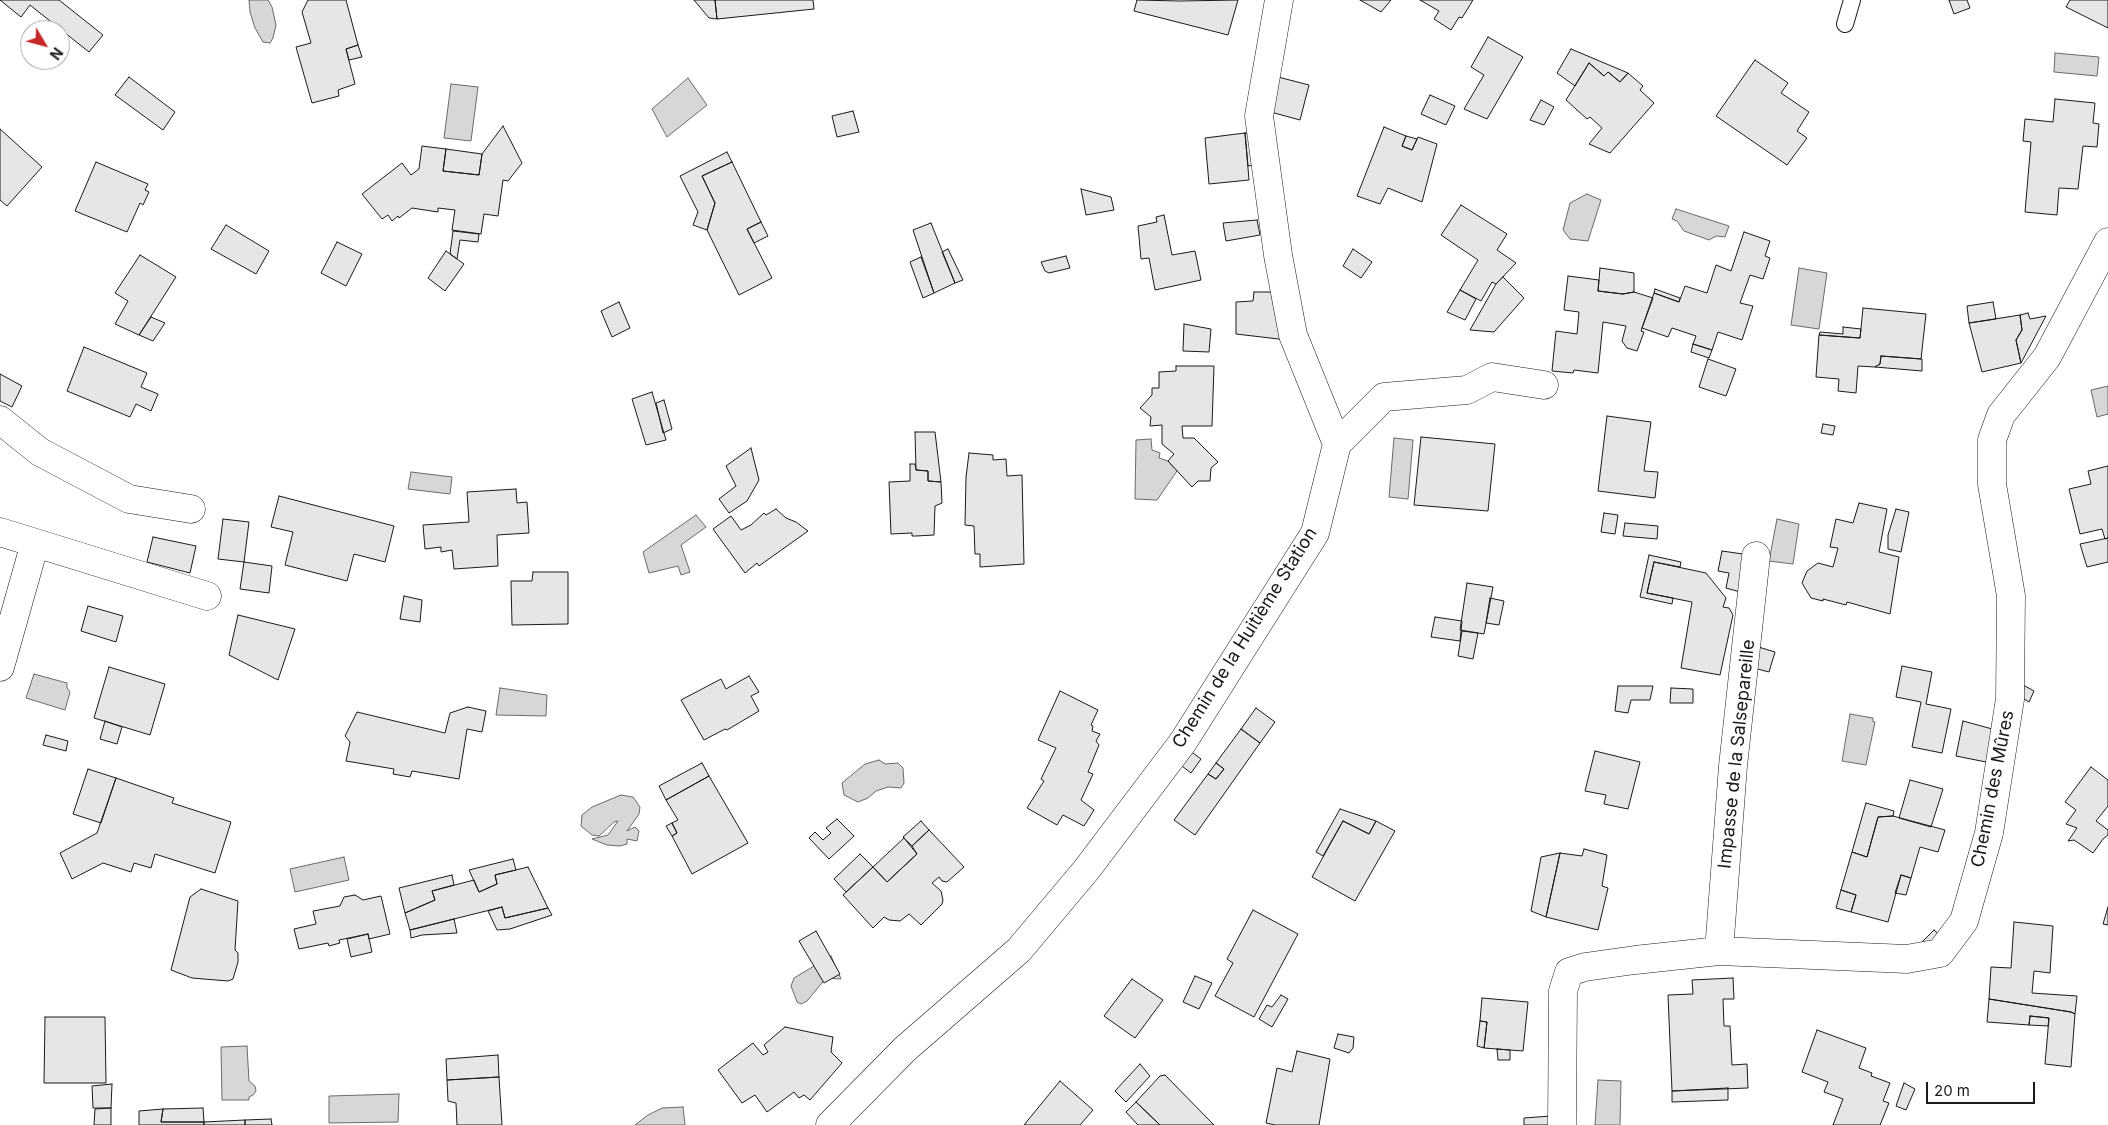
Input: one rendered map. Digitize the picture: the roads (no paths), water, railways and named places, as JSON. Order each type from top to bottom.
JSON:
[{"type":"street","points":[[1279,0],[1259,116],[1278,255],[1293,335],[1337,444],[1384,397],[1467,390],[1492,377],[1544,386]]},
{"type":"street","name":"Chemin des Mûres","points":[[1562,1125],[1563,991],[1569,972],[1585,967],[1635,960],[1719,951],[1907,959],[1940,953],[1964,921],[1989,833],[2010,700],[2011,596],[1992,484],[1992,440],[2001,415],[2047,357],[2108,242]]},
{"type":"street","points":[[0,420],[40,452],[129,499],[191,509]]},
{"type":"street","name":"Chemin de la Huitième Station","points":[[830,1125],[906,1049],[1019,950],[1087,869],[1182,742],[1315,533],[1337,444]]},
{"type":"street","points":[[0,532],[207,596]]},
{"type":"street","points":[[0,668],[35,543]]},
{"type":"street","name":"Impasse de la Salsepareille","points":[[1719,951],[1733,766],[1756,556]]},
{"type":"lane","points":[[1845,24],[1852,0]]}]
